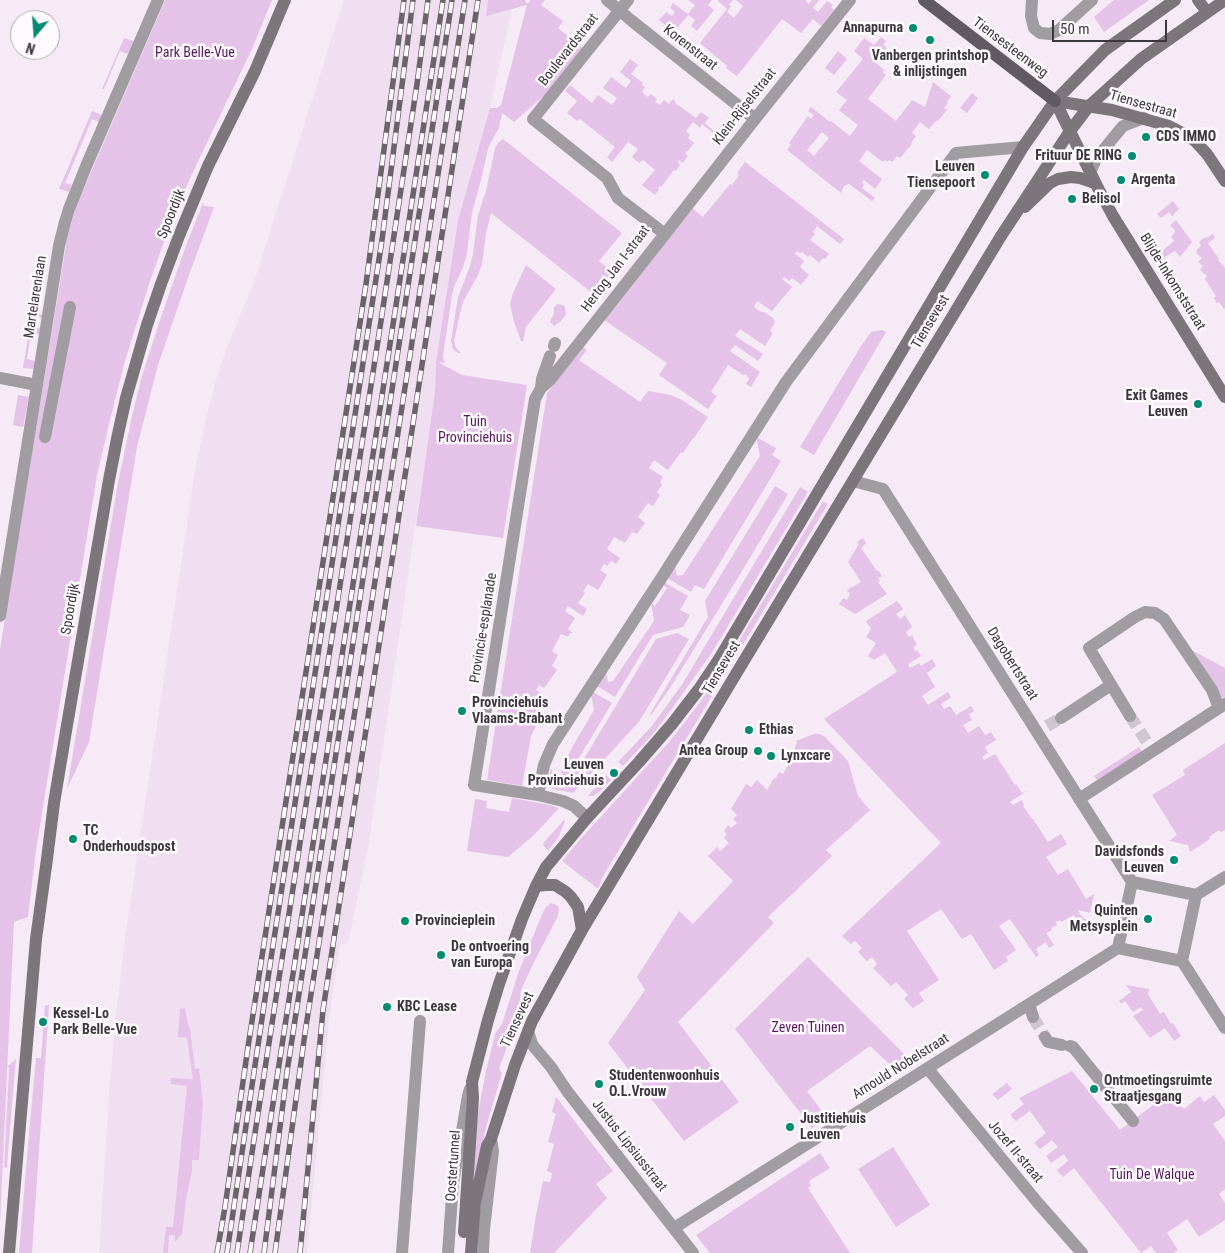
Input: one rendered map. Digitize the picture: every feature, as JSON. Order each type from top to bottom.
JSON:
[{"type":"main road","name":"Spoordijk","points":[[9,1253],[36,940],[56,794],[108,480],[120,425],[147,325],[179,236],[208,166],[255,71],[285,0]]},
{"type":"main road","name":"Tiensesteenweg","points":[[924,0],[1055,101]]},
{"type":"main road","name":"Tiensevest","points":[[472,1082],[499,984],[522,919],[546,867],[587,818],[640,762],[672,724],[719,659],[1023,148],[1055,101],[1105,50],[1175,0]]},
{"type":"main road","points":[[1198,0],[1207,12]]},
{"type":"main road","name":"Tiensevest","points":[[491,1139],[528,1031],[582,930],[1012,218],[1089,106],[1141,59],[1225,0]]},
{"type":"main road","name":"Tiensestraat","points":[[1055,101],[1112,110],[1169,126],[1190,136],[1202,148],[1225,181]]},
{"type":"main road","name":"Blijde-Inkomststraat","points":[[1055,101],[1118,224],[1225,397]]},
{"type":"main road","points":[[1012,218],[1054,181],[1071,177],[1093,178]]},
{"type":"main road","points":[[536,886],[556,885],[566,892],[578,907],[582,930]]},
{"type":"main road","name":"Oostertunnel","points":[[463,1253],[473,1098],[472,1082]]},
{"type":"main road","name":"Oostertunnel","points":[[471,1253],[475,1203],[487,1146],[491,1139]]},
{"type":"street","name":"Martelarenlaan","points":[[0,616],[45,386],[59,246],[68,209],[158,0]]},
{"type":"street","name":"Korenstraat","points":[[607,0],[755,118]]},
{"type":"street","name":"Boulevardstraat","points":[[534,120],[628,0]]},
{"type":"street","name":"Klein-Rijselstraat","points":[[665,234],[850,0]]},
{"type":"street","points":[[1032,0],[1030,16],[1034,28],[1040,33],[1050,34],[1059,30],[1092,0]]},
{"type":"street","points":[[1093,178],[1096,159],[1118,132],[1124,126],[1144,118]]},
{"type":"street","name":"Hertog Jan I-straat","points":[[534,120],[608,178],[618,198],[665,234],[550,380],[541,388]]},
{"type":"street","points":[[538,795],[544,765],[553,744],[786,382],[956,153],[1023,148]]},
{"type":"street","points":[[45,437],[45,386],[70,307]]},
{"type":"street","points":[[541,388],[542,379],[553,348]]},
{"type":"street","points":[[0,378],[45,386]]},
{"type":"street","name":"Provincie-esplanade","points":[[541,388],[535,399],[533,409],[474,785],[538,795],[568,803],[587,818]]},
{"type":"street","name":"Dagobertstraat","points":[[853,481],[883,489],[1042,730],[1079,799],[1132,882]]},
{"type":"street","points":[[1079,799],[1150,746],[1222,706],[1164,619],[1155,613],[1145,612],[1135,617],[1089,648],[1130,716]]},
{"type":"street","points":[[1061,718],[1111,685]]},
{"type":"street","points":[[1182,961],[1118,948],[1132,882],[1196,895],[1225,877]]},
{"type":"street","points":[[1196,895],[1182,961],[1225,1028]]},
{"type":"street","name":"Arnould Nobelstraat","points":[[674,1228],[928,1069],[1031,1010],[1118,948]]},
{"type":"street","points":[[402,1253],[420,1021]]},
{"type":"street","name":"Justus Lipsiusstraat","points":[[528,1031],[532,1044],[552,1066],[567,1091],[693,1253]]},
{"type":"street","points":[[1046,1037],[1048,1042],[1073,1047],[1132,1121]]},
{"type":"street","name":"Jozef II-straat","points":[[928,1069],[1038,1203],[1082,1253]]},
{"type":"street","name":"Tiensevest","points":[[448,1253],[453,1183],[472,1082]]},
{"type":"street","name":"Tiensevest","points":[[482,1253],[493,1151],[491,1139]]},
{"type":"shaded area","points":[[344,0],[514,0],[490,108],[458,220],[436,362],[435,391],[369,842],[348,944],[340,944],[329,1019],[307,1253],[99,1253],[109,1094],[126,931],[196,464],[216,380],[254,282]]},
{"type":"green space","name":"Park Belle-Vue","points":[[165,0],[272,0],[252,49],[191,176],[170,225],[125,361],[97,475],[36,850],[28,917],[14,922],[0,1224],[0,649],[68,233],[76,207]]},
{"type":"green space","name":"Tuin Provinciehuis","points":[[488,0],[525,0],[527,4],[531,0],[545,0],[541,5],[563,21],[558,28],[584,49],[555,86],[514,122],[502,113],[499,128],[487,153],[472,213],[467,253],[452,295],[443,357],[445,363],[438,362],[462,375],[527,385],[503,538],[416,526],[435,391],[436,362],[458,220],[490,108],[497,108],[501,105],[527,5],[486,16]]},
{"type":"green space","points":[[688,0],[712,0],[708,5],[714,10],[697,31],[691,26],[695,20],[688,15],[674,32],[659,20],[666,12],[672,16],[675,12],[670,8],[673,3],[688,14],[695,5]]},
{"type":"green space","points":[[717,0],[733,0],[727,12],[734,18],[743,6],[736,0],[805,0],[809,4],[812,0],[819,0],[813,8],[818,12],[827,1],[833,5],[831,8],[834,10],[821,26],[813,19],[801,33],[782,19],[737,76],[700,43],[727,9]]},
{"type":"green space","points":[[1114,0],[1149,0],[1104,32],[1094,17]]},
{"type":"green space","points":[[881,37],[886,41],[883,45],[887,48],[876,63],[884,70],[883,72],[886,75],[868,99],[896,121],[912,100],[925,107],[933,82],[951,96],[944,108],[947,110],[929,129],[920,122],[912,133],[916,136],[912,144],[900,158],[897,156],[892,162],[885,160],[883,162],[867,150],[859,161],[882,179],[875,189],[864,180],[862,182],[864,185],[862,188],[875,198],[872,201],[849,184],[844,186],[841,193],[787,150],[791,145],[789,143],[808,116],[811,119],[814,115],[808,111],[811,107],[850,136],[858,125],[839,110],[847,100],[836,92],[863,59],[854,51],[864,38],[874,45]],"holes":[[[822,132],[829,138],[814,156],[807,150]]]},
{"type":"green space","points":[[124,38],[134,41],[128,54],[120,51],[104,89],[102,89]]},
{"type":"green space","points":[[838,51],[847,59],[834,75],[825,68]]},
{"type":"green space","points":[[630,59],[638,65],[631,74],[643,83],[642,85],[645,87],[642,92],[648,97],[651,94],[657,99],[655,102],[660,105],[664,100],[669,104],[673,99],[675,103],[696,118],[701,112],[709,118],[705,123],[714,131],[713,133],[702,124],[700,128],[693,122],[686,131],[690,135],[688,138],[694,143],[685,153],[688,156],[683,163],[679,160],[680,165],[676,171],[674,170],[661,187],[659,186],[655,195],[642,185],[655,170],[643,160],[639,163],[632,157],[638,149],[628,142],[612,162],[607,157],[615,147],[580,119],[577,121],[567,113],[577,101],[565,91],[570,85],[592,103],[598,95],[612,105],[617,98],[603,88],[611,77],[626,88],[631,81],[620,72]]},
{"type":"green space","points":[[972,93],[978,98],[967,113],[960,108]]},
{"type":"green space","points":[[92,111],[102,115],[99,122],[92,119],[65,183],[72,185],[69,192],[59,189]]},
{"type":"green space","points":[[503,139],[622,233],[599,261],[615,274],[597,297],[491,213],[482,264],[463,302],[460,314],[454,341],[456,348],[461,353],[458,353],[453,349],[451,341],[458,297],[473,254],[478,215],[486,191],[495,148]]},
{"type":"green space","points":[[745,162],[844,239],[840,244],[817,226],[813,232],[815,234],[810,240],[829,254],[825,259],[823,258],[819,263],[810,255],[808,257],[802,252],[796,251],[795,254],[804,261],[800,267],[809,275],[801,285],[792,278],[789,281],[784,277],[782,279],[792,287],[772,311],[757,301],[754,307],[773,318],[775,322],[770,331],[773,333],[765,346],[740,329],[735,336],[763,354],[758,361],[735,345],[730,351],[760,372],[751,387],[746,384],[749,379],[746,374],[743,375],[728,365],[711,392],[717,396],[708,409],[659,375],[667,363],[604,320],[692,208],[703,217],[730,184],[732,185],[739,175],[737,173]]},
{"type":"green space","points":[[1173,201],[1179,209],[1172,216],[1169,212],[1161,218],[1157,214]]},
{"type":"green space","points":[[203,203],[204,206],[214,207],[158,365],[137,447],[89,742],[67,789],[117,488],[132,416],[141,379],[160,320]]},
{"type":"green space","points":[[1176,220],[1192,242],[1180,257],[1175,251],[1158,261],[1155,257],[1174,241],[1171,237],[1175,230],[1170,225]]},
{"type":"green space","points":[[1213,234],[1215,238],[1208,243],[1225,268],[1224,309],[1214,298],[1216,296],[1205,279],[1207,276],[1200,270],[1203,266],[1198,262],[1202,258],[1196,253],[1196,250],[1201,246],[1199,242]]},
{"type":"green space","points":[[526,265],[556,289],[526,327],[523,341],[521,341],[510,304]]},
{"type":"green space","points":[[36,285],[39,286],[34,312],[43,315],[42,318],[31,315]]},
{"type":"green space","points":[[557,304],[565,307],[566,315],[554,326],[550,322]]},
{"type":"green space","points":[[30,326],[40,328],[39,334],[31,333],[27,359],[35,361],[34,369],[23,368]]},
{"type":"green space","points":[[882,330],[886,332],[814,455],[800,447],[861,346],[871,332]]},
{"type":"green space","points":[[583,347],[587,350],[579,360],[640,402],[648,391],[671,395],[708,417],[683,453],[681,452],[668,470],[654,460],[649,468],[663,477],[660,482],[662,485],[657,492],[660,495],[653,506],[648,503],[638,517],[645,523],[637,534],[632,532],[625,543],[614,537],[607,549],[620,558],[616,564],[611,561],[607,566],[604,564],[600,570],[607,575],[598,590],[588,584],[583,591],[585,593],[578,603],[587,609],[583,616],[568,606],[565,611],[575,618],[568,629],[573,633],[570,633],[568,637],[561,634],[552,651],[558,655],[552,666],[557,670],[544,688],[539,685],[536,690],[544,696],[535,709],[541,714],[534,724],[536,726],[531,736],[522,786],[487,780],[547,393]]},
{"type":"green space","points":[[18,395],[29,397],[23,427],[13,425]]},
{"type":"green space","points":[[758,438],[776,448],[772,455],[781,461],[704,589],[695,585],[691,592],[667,578],[675,566],[677,576],[683,575],[760,456]]},
{"type":"green space","points":[[775,486],[788,494],[670,688],[651,715],[708,617],[705,601]]},
{"type":"green space","points":[[800,487],[808,492],[713,651],[652,735],[623,766],[618,762],[651,727],[681,686]]},
{"type":"green space","points":[[823,501],[828,504],[597,888],[562,861],[670,741],[701,701]]},
{"type":"green space","points":[[863,538],[866,543],[861,548],[882,576],[878,578],[880,581],[878,582],[887,594],[855,614],[839,604],[843,598],[847,600],[850,594],[847,590],[861,582],[848,562],[859,544],[857,542]]},
{"type":"green space","points":[[664,582],[688,596],[680,610],[690,615],[683,627],[653,635],[615,697],[597,686],[606,672],[608,682],[613,681],[654,621],[651,603],[655,606],[667,588],[663,585]]},
{"type":"green space","points":[[897,601],[903,609],[896,614],[900,619],[905,615],[912,627],[906,632],[909,637],[912,635],[917,645],[913,647],[921,656],[908,664],[910,668],[919,663],[921,666],[932,659],[936,666],[927,673],[935,687],[922,696],[928,705],[948,692],[951,697],[941,704],[944,709],[950,706],[956,715],[971,706],[974,711],[969,714],[972,720],[963,725],[968,733],[979,726],[985,735],[991,732],[996,740],[985,747],[988,753],[982,757],[984,760],[995,754],[1022,793],[1028,790],[1010,802],[1013,805],[1022,800],[1023,806],[1048,842],[1061,834],[1067,844],[1046,857],[1058,875],[1068,869],[1086,899],[1094,894],[1090,913],[1078,911],[1090,923],[1082,928],[1074,915],[1061,922],[1060,920],[1056,922],[1057,925],[1046,933],[1054,945],[1049,948],[1046,942],[1036,949],[1039,955],[1036,957],[1010,919],[999,926],[1016,950],[1006,957],[1008,961],[994,970],[971,934],[962,939],[941,909],[907,931],[939,980],[919,993],[924,1001],[913,1008],[904,999],[908,995],[896,982],[891,986],[873,968],[877,964],[872,957],[867,961],[858,952],[862,948],[855,941],[851,944],[842,936],[941,843],[824,719],[897,672],[885,653],[874,660],[868,656],[876,643],[866,637],[871,629],[866,621]]},
{"type":"green space","points":[[677,633],[689,639],[645,712],[638,723],[588,777],[582,762],[656,639]]},
{"type":"green space","points":[[1186,647],[1225,668],[1225,698],[1223,699]]},
{"type":"green space","points":[[593,692],[612,703],[576,763],[585,781],[573,793],[553,789],[548,780],[551,768],[555,777],[561,774],[570,751],[594,710],[591,695]]},
{"type":"green space","points":[[814,734],[820,734],[825,737],[848,761],[858,796],[870,810],[826,850],[832,856],[768,917],[774,923],[678,1022],[739,1102],[684,1141],[608,1043],[645,990],[637,977],[679,911],[693,924],[733,881],[708,856],[717,847],[720,851],[729,843],[724,838],[727,834],[724,831],[728,825],[731,828],[737,823],[733,819],[737,815],[731,809],[746,784],[751,787],[757,780],[767,790],[779,772],[783,774],[796,751],[794,750],[796,741]]},
{"type":"green space","points":[[1225,743],[1225,830],[1221,832],[1219,830],[1209,837],[1210,839],[1190,852],[1188,845],[1169,841],[1177,835],[1152,795],[1185,775],[1183,770]]},
{"type":"green space","points":[[1139,747],[1142,752],[1097,780],[1094,776]]},
{"type":"green space","points":[[606,775],[611,780],[598,793],[588,796]]},
{"type":"green space","points":[[512,798],[559,808],[534,835],[508,857],[467,851],[475,799],[487,801],[486,808],[509,812]]},
{"type":"green space","points":[[564,820],[559,836],[548,851],[543,845],[544,842]]},
{"type":"green space","points":[[551,903],[558,906],[557,918],[521,990],[518,1014],[499,1069],[502,1073],[486,1127],[474,1183],[473,1144],[486,1070],[495,1034],[502,1024],[519,971],[543,912]]},
{"type":"green space","name":"Zeven Tuinen","points":[[808,957],[913,1063],[898,1072],[870,1046],[807,1091],[827,1118],[812,1128],[735,1029]]},
{"type":"green space","points":[[1126,985],[1149,989],[1148,994],[1160,1014],[1164,1012],[1181,1036],[1174,1041],[1165,1028],[1150,1038],[1133,1016],[1143,1010],[1141,1007],[1133,1012],[1125,1001],[1121,1004],[1119,1001],[1131,992]]},
{"type":"green space","points":[[49,1005],[32,1253],[19,1253],[36,1058],[41,1058],[45,1006]]},
{"type":"green space","points":[[185,1008],[190,1029],[195,1069],[199,1068],[203,1103],[199,1160],[192,1160],[182,1234],[175,1242],[175,1235],[169,1235],[168,1253],[163,1253],[166,1227],[173,1227],[187,1086],[171,1084],[171,1078],[193,1079],[187,1038],[178,1037],[180,1009]]},
{"type":"green space","points":[[16,1059],[7,1168],[4,1167],[8,1066]]},
{"type":"green space","name":"Tuin De Walque","points":[[1072,1071],[1120,1130],[1169,1093],[1184,1109],[1200,1096],[1204,1102],[1214,1095],[1225,1110],[1225,1116],[1213,1124],[1225,1141],[1225,1189],[1219,1194],[1225,1203],[1225,1220],[1199,1237],[1187,1219],[1167,1233],[1178,1250],[1173,1253],[1156,1253],[1151,1246],[1141,1253],[1074,1168],[1063,1177],[1057,1170],[1068,1161],[1064,1154],[1051,1163],[1046,1156],[1058,1147],[1052,1140],[1040,1149],[1034,1143],[1046,1133],[1030,1111],[1016,1121],[1010,1115],[1024,1104],[1019,1098]]},
{"type":"green space","points":[[1007,1083],[1012,1089],[998,1100],[992,1094]]},
{"type":"green space","points":[[556,1097],[613,1171],[596,1184],[607,1198],[554,1253],[530,1253],[543,1181],[550,1182],[552,1173],[547,1171],[554,1144],[548,1142],[556,1114],[552,1112]]},
{"type":"green space","points":[[893,1147],[930,1205],[896,1227],[858,1169]]},
{"type":"green space","points":[[820,1153],[830,1168],[809,1181],[811,1186],[808,1188],[850,1253],[710,1253],[696,1235]]},
{"type":"tunnel","points":[[1130,716],[1147,742]]},
{"type":"tunnel","points":[[1047,726],[1061,718]]},
{"type":"tunnel","points":[[1033,1017],[1045,1037]]},
{"type":"railway","points":[[217,1253],[366,284],[404,0]]},
{"type":"railway","points":[[227,1253],[382,240],[413,0]]},
{"type":"railway","points":[[237,1253],[381,321],[428,0]]},
{"type":"railway","points":[[250,1253],[443,0]]},
{"type":"railway","points":[[264,1253],[287,1072],[452,0]]},
{"type":"railway","points":[[275,1253],[305,1033],[465,0]]},
{"type":"railway","points":[[300,1253],[323,1010],[478,0]]},
{"type":"place","name":"Annapurna","points":[[913,28]]},
{"type":"place","name":"Vanbergen printshop & inlijstingen","points":[[930,40]]},
{"type":"place","name":"CDS IMMO","points":[[1146,137]]},
{"type":"place","name":"Frituur DE RING","points":[[1132,156]]},
{"type":"place","name":"Leuven Tiensepoort","points":[[985,175]]},
{"type":"place","name":"Argenta","points":[[1121,180]]},
{"type":"place","name":"Belisol","points":[[1072,199]]},
{"type":"place","name":"Exit Games Leuven","points":[[1198,404]]},
{"type":"place","name":"Provinciehuis Vlaams-Brabant","points":[[462,711]]},
{"type":"place","name":"Ethias","points":[[749,730]]},
{"type":"place","name":"Antea Group","points":[[758,751]]},
{"type":"place","name":"Lynxcare","points":[[771,756]]},
{"type":"place","name":"Leuven Provinciehuis","points":[[614,773]]},
{"type":"place","name":"TC Onderhoudspost","points":[[73,839]]},
{"type":"place","name":"Davidsfonds Leuven","points":[[1174,860]]},
{"type":"place","name":"Quinten Metsysplein","points":[[1148,919]]},
{"type":"place","name":"Provincieplein","points":[[405,921]]},
{"type":"place","name":"De ontvoering van Europa","points":[[441,955]]},
{"type":"place","name":"KBC Lease","points":[[387,1007]]},
{"type":"place","name":"Kessel-Lo Park Belle-Vue","points":[[43,1022]]},
{"type":"place","name":"Studentenwoonhuis O.L.Vrouw","points":[[599,1084]]},
{"type":"place","name":"Ontmoetingsruimte Straatjesgang","points":[[1094,1089]]},
{"type":"place","name":"Justitiehuis Leuven","points":[[790,1127]]}]
